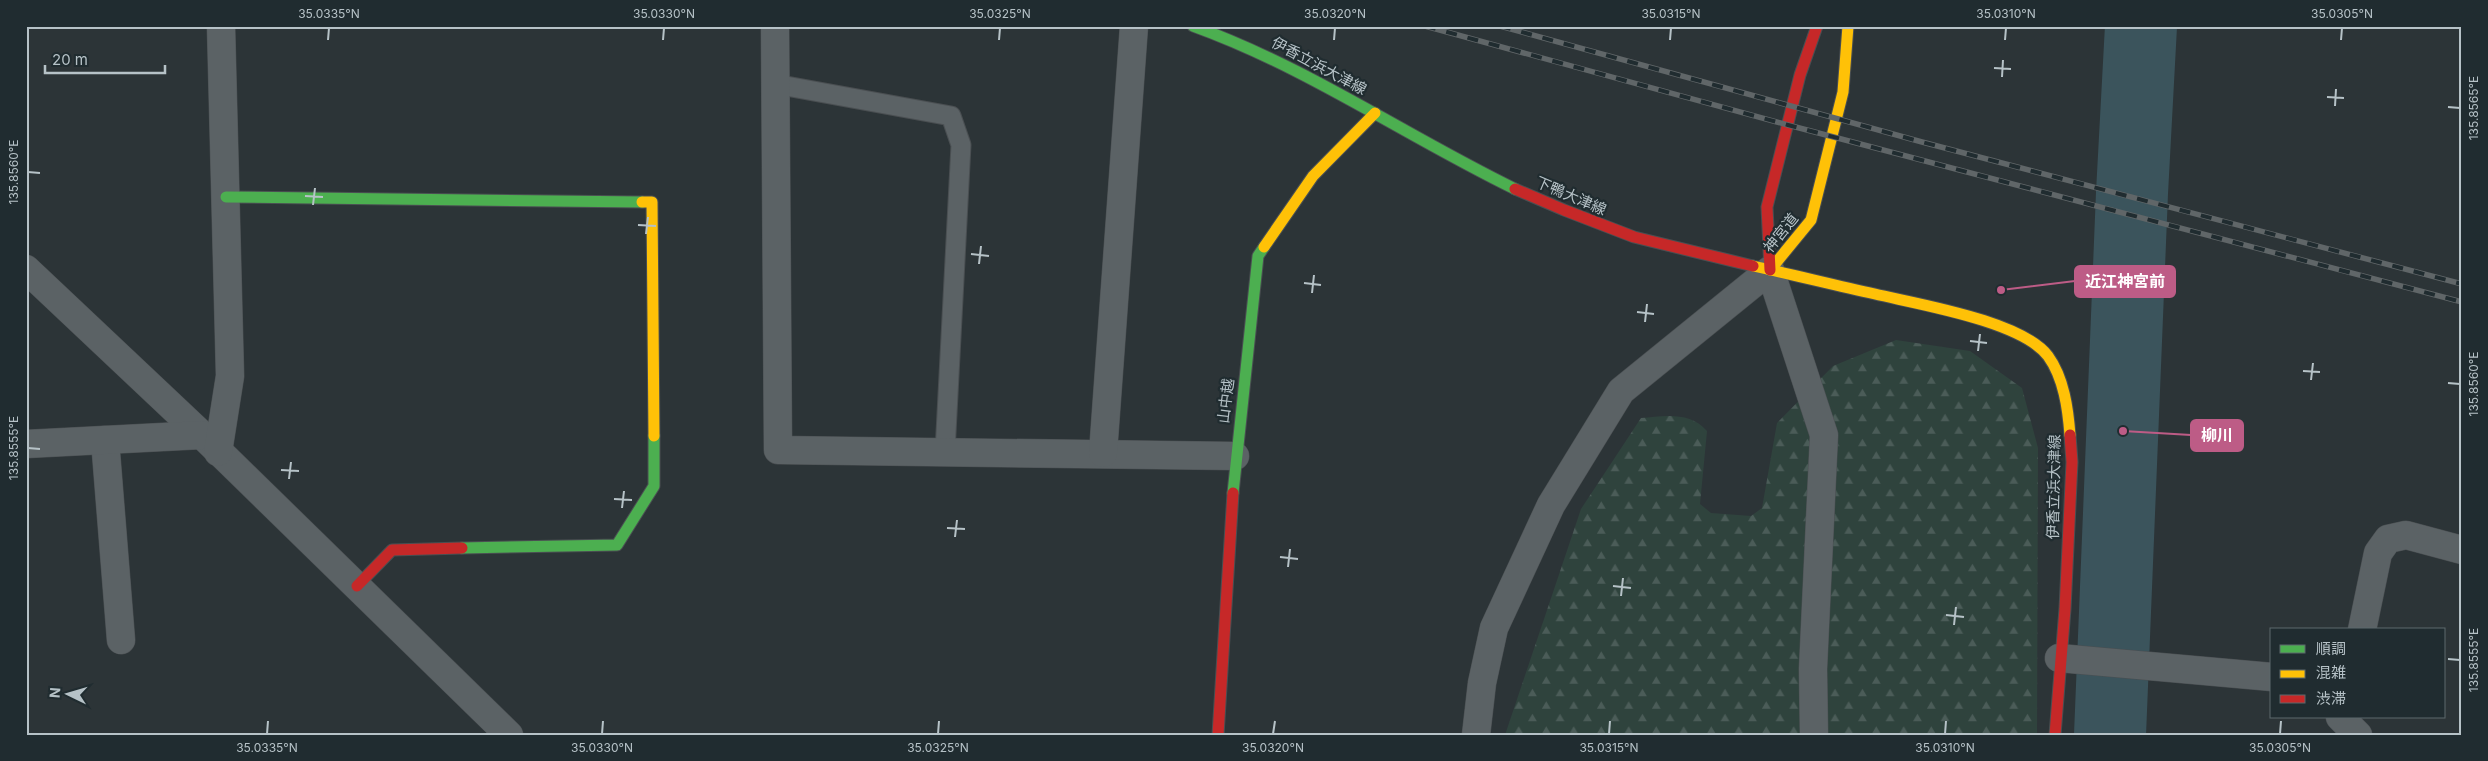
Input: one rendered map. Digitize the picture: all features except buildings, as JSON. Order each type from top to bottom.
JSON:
[{"type":"main road","name":"伊香立浜大津線","points":[[1193,26],[1232,38],[1375,113]]},
{"type":"main road","name":"神宮道","points":[[1770,270],[1767,207],[1800,75],[1817,26]]},
{"type":"main road","name":"神宮道","points":[[1770,270],[1811,220],[1843,92],[1848,26]]},
{"type":"main road","name":"下鴨大津線","points":[[1375,113],[1473,168],[1565,211],[1615,231],[1658,244],[1770,270]]},
{"type":"main road","name":"山中越","points":[[1218,735],[1235,456],[1258,256],[1313,176],[1375,113]]},
{"type":"main road","points":[[226,197],[652,202],[654,486],[617,545],[392,550],[357,586]]},
{"type":"main road","name":"伊香立浜大津線","points":[[1770,270],[1965,314],[2023,336],[2047,355],[2061,382],[2069,418],[2072,462],[2065,609],[2072,660],[2055,735]]},
{"type":"street","points":[[210,443],[230,376],[221,26]]},
{"type":"street","points":[[775,26],[778,450],[1235,456]]},
{"type":"street","points":[[1103,453],[1134,26]]},
{"type":"street","points":[[26,269],[210,443],[509,735]]},
{"type":"street","points":[[1476,735],[1482,684],[1494,628],[1550,505],[1621,391],[1770,270],[1824,435],[1813,669],[1814,735]]},
{"type":"street","points":[[26,444],[105,440],[210,443]]},
{"type":"street","points":[[105,440],[121,640]]},
{"type":"street","points":[[2362,628],[2378,553],[2388,539],[2406,535],[2462,550]]},
{"type":"street","points":[[2072,660],[2270,677]]},
{"type":"street","points":[[2341,718],[2358,735]]},
{"type":"lane","points":[[775,84],[951,116],[960,145],[945,452]]},
{"type":"green space","points":[[1896,340],[1970,351],[2022,388],[2038,448],[2037,735],[1505,735],[1581,509],[1641,418],[1676,416],[1693,420],[1707,431],[1700,504],[1711,513],[1751,516],[1762,508],[1777,423],[1833,366]]},
{"type":"waterway","points":[[2110,735],[2132,193],[2141,26]]},
{"type":"railway","points":[[1425,26],[1788,125],[2462,302]]},
{"type":"railway","points":[[1500,26],[1922,142],[2462,284]]},
{"type":"traffic: fast","points":[[1193,26],[1276,61],[1515,189]]},
{"type":"traffic: fast","points":[[226,197],[642,202]]},
{"type":"traffic: fast","points":[[1233,493],[1258,256],[1264,247]]},
{"type":"traffic: fast","points":[[462,548],[617,545],[654,486],[654,436]]},
{"type":"traffic: slow","points":[[1770,270],[1811,220],[1843,92],[1848,26]]},
{"type":"traffic: slow","points":[[1264,247],[1313,176],[1375,113]]},
{"type":"traffic: slow","points":[[642,202],[652,202],[654,436]]},
{"type":"traffic: slow","points":[[1753,266],[1941,309],[1993,324],[2016,333],[2035,344],[2048,356],[2058,374],[2064,394],[2070,435]]},
{"type":"traffic: jam","points":[[1770,270],[1767,207],[1800,75],[1817,26]]},
{"type":"traffic: jam","points":[[1515,189],[1634,237],[1753,266]]},
{"type":"traffic: jam","points":[[2055,735],[2065,609],[2072,462],[2070,435]]},
{"type":"traffic: jam","points":[[1218,735],[1233,493]]},
{"type":"traffic: jam","points":[[357,586],[392,550],[462,548]]},
{"type":"place","name":"近江神宮前","points":[[2001,290]]},
{"type":"place","name":"柳川","points":[[2123,431]]}]
